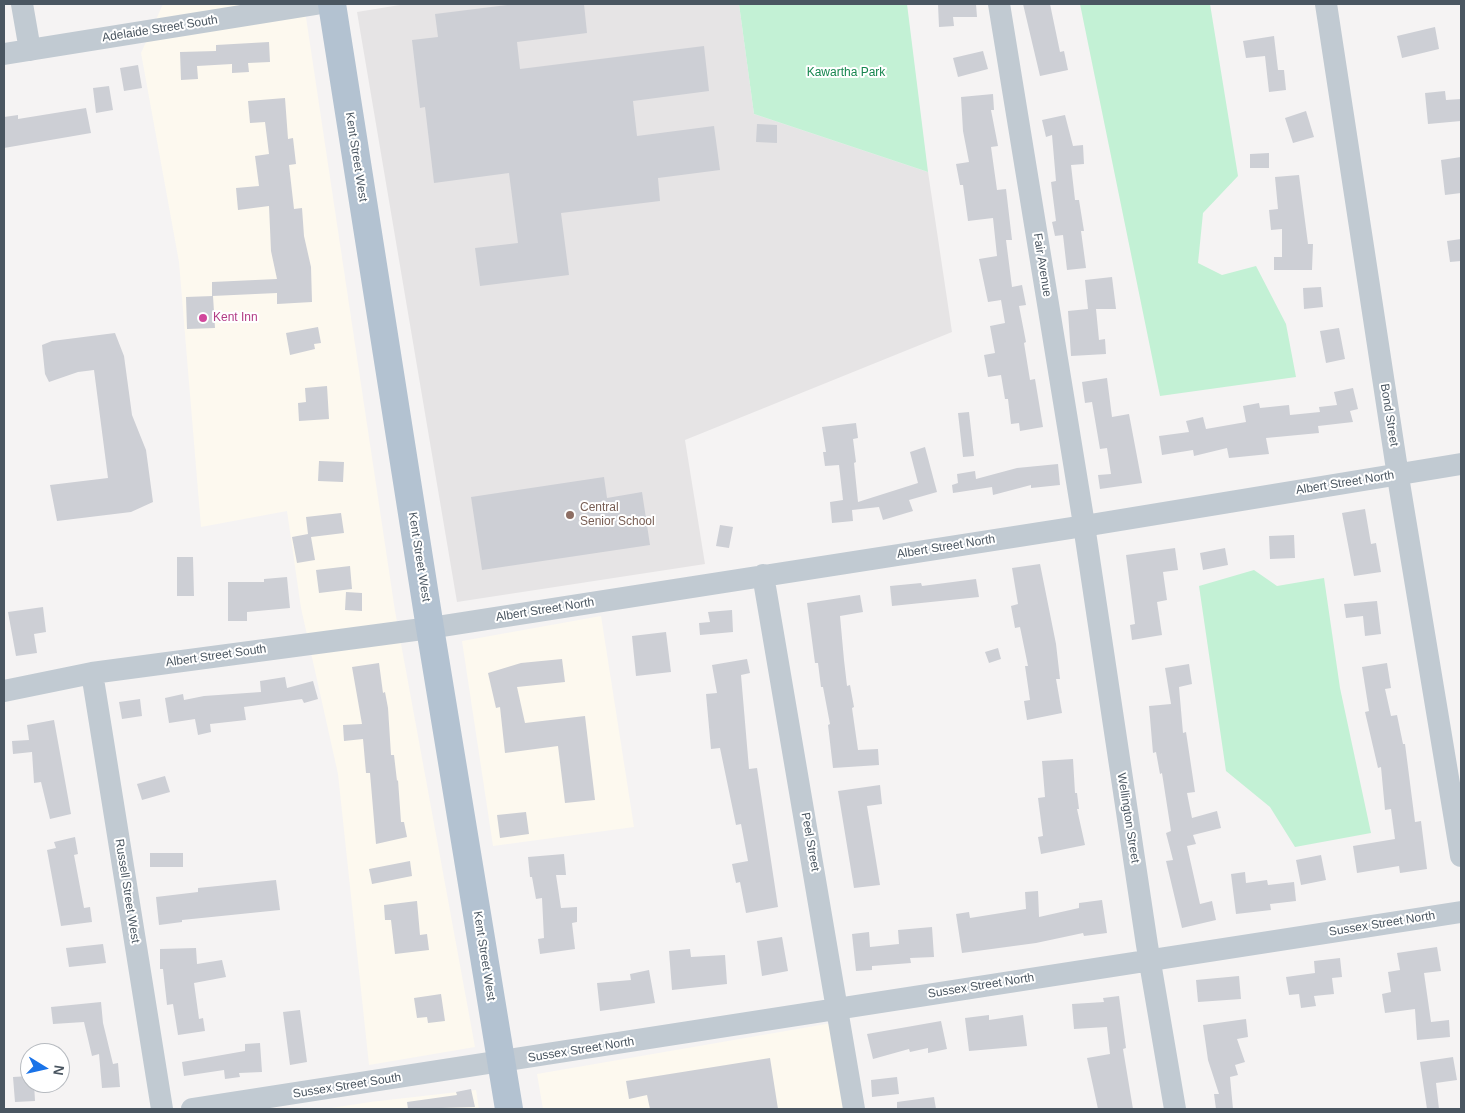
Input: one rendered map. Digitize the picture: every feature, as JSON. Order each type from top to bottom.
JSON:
[{"type":"main road","name":"Kent Street West","points":[[332,4],[430,628],[509,1109]]},
{"type":"street","points":[[22,4],[30,50]]},
{"type":"street","name":"Adelaide Street South","points":[[4,54],[316,4]]},
{"type":"street","name":"Fair Avenue","points":[[998,4],[1084,526]]},
{"type":"street","name":"Bond Street","points":[[1326,4],[1398,474],[1461,856]]},
{"type":"street","name":"Albert Street North","points":[[430,628],[1084,526],[1461,464]]},
{"type":"street","name":"Wellington Street","points":[[1084,526],[1150,959],[1175,1109]]},
{"type":"street","name":"Peel Street","points":[[763,575],[854,1109]]},
{"type":"street","name":"Albert Street South","points":[[4,691],[92,673],[430,628]]},
{"type":"street","name":"Russell Street West","points":[[92,673],[162,1109]]},
{"type":"street","name":"Sussex Street North","points":[[502,1063],[838,1008],[1461,912]]},
{"type":"street","name":"Sussex Street South","points":[[192,1109],[502,1063]]},
{"type":"shaded area","points":[[163,4],[304,4],[395,611],[475,1047],[369,1065],[338,774],[301,608],[287,511],[201,527],[179,262],[141,53]]},
{"type":"shaded area","points":[[406,4],[739,4],[754,114],[928,172],[952,332],[685,440],[705,564],[457,602],[357,12]]},
{"type":"shaded area","points":[[601,616],[634,827],[493,846],[462,641]]},
{"type":"shaded area","points":[[832,1023],[847,1109],[543,1109],[537,1074]]},
{"type":"shaded area","points":[[476,1090],[479,1109],[325,1109],[370,1102]]},
{"type":"green space","name":"Kawartha Park","points":[[739,4],[907,4],[928,172],[754,114]]},
{"type":"green space","points":[[1080,4],[1210,4],[1238,176],[1203,213],[1198,263],[1222,275],[1256,266],[1286,324],[1296,377],[1160,396]]},
{"type":"green space","points":[[1254,570],[1277,586],[1324,578],[1340,688],[1371,833],[1295,847],[1270,807],[1226,771],[1199,586]]},
{"type":"building","points":[[515,4],[584,4],[587,33],[517,42],[520,69],[704,46],[709,91],[633,101],[637,136],[714,126],[720,170],[658,178],[660,201],[561,213],[569,275],[480,286],[475,248],[518,243],[509,173],[434,183],[425,107],[420,108],[412,40],[438,37],[435,14]]},
{"type":"building","points":[[938,4],[976,4],[977,17],[953,17],[954,26],[939,27]]},
{"type":"building","points":[[1023,4],[1050,4],[1060,52],[1064,51],[1068,70],[1040,76]]},
{"type":"building","points":[[1435,27],[1439,49],[1402,58],[1397,36]]},
{"type":"building","points":[[1274,36],[1278,70],[1284,70],[1286,90],[1269,92],[1265,56],[1246,58],[1243,41]]},
{"type":"building","points":[[269,42],[270,62],[248,63],[249,72],[232,73],[232,64],[197,66],[198,79],[181,80],[180,52],[216,51],[216,45]]},
{"type":"building","points":[[983,51],[988,69],[958,77],[953,58]]},
{"type":"building","points":[[138,65],[142,88],[124,91],[120,68]]},
{"type":"building","points":[[109,86],[113,110],[96,113],[93,88]]},
{"type":"building","points":[[1445,91],[1446,100],[1461,99],[1461,121],[1428,124],[1425,93]]},
{"type":"building","points":[[993,94],[994,110],[991,110],[998,146],[991,147],[997,190],[1006,189],[1012,240],[1006,240],[1012,287],[1022,285],[1026,305],[1019,306],[1026,342],[1024,343],[1030,380],[1035,379],[1043,427],[1020,431],[1019,423],[1011,424],[1008,399],[1005,399],[1001,375],[988,377],[984,355],[995,353],[990,326],[1005,323],[1001,300],[988,302],[979,259],[997,256],[993,218],[968,221],[963,185],[960,185],[956,164],[969,162],[963,131],[961,97]]},
{"type":"building","points":[[285,98],[288,139],[293,138],[296,164],[289,165],[294,209],[302,208],[304,236],[311,267],[312,302],[277,304],[277,293],[212,296],[212,282],[277,279],[271,251],[269,206],[238,210],[236,188],[259,186],[255,156],[269,154],[265,122],[250,123],[248,101]]},
{"type":"building","points":[[86,108],[91,133],[4,148],[4,117],[18,115],[18,119]]},
{"type":"building","points":[[1306,111],[1314,137],[1293,143],[1285,118]]},
{"type":"building","points":[[1065,115],[1073,146],[1083,145],[1084,164],[1071,165],[1075,200],[1079,200],[1084,231],[1081,231],[1086,268],[1067,270],[1063,235],[1055,236],[1052,222],[1056,221],[1051,182],[1056,181],[1052,135],[1046,137],[1042,120]]},
{"type":"building","points":[[757,124],[777,125],[777,143],[756,142]]},
{"type":"building","points":[[1269,153],[1269,168],[1250,168],[1250,154]]},
{"type":"building","points":[[1461,157],[1461,193],[1445,195],[1441,160]]},
{"type":"building","points":[[1299,175],[1308,244],[1313,244],[1312,270],[1274,270],[1274,257],[1282,257],[1282,229],[1271,230],[1269,210],[1278,209],[1275,177]]},
{"type":"building","points":[[1461,239],[1461,261],[1450,262],[1447,241]]},
{"type":"building","points":[[1112,277],[1116,309],[1096,309],[1099,340],[1105,339],[1106,354],[1071,356],[1068,311],[1088,309],[1085,280]]},
{"type":"building","points":[[1321,287],[1323,307],[1304,309],[1303,288]]},
{"type":"building","points":[[213,296],[215,328],[187,329],[186,297]]},
{"type":"building","points":[[318,327],[321,343],[314,344],[315,349],[290,355],[286,333]]},
{"type":"building","points":[[1339,328],[1345,359],[1326,363],[1320,331]]},
{"type":"building","points":[[115,333],[124,356],[132,415],[146,450],[153,502],[131,512],[57,521],[50,485],[108,478],[94,370],[78,372],[49,382],[45,374],[42,345],[52,341]]},
{"type":"building","points":[[1107,378],[1112,417],[1129,414],[1142,483],[1100,489],[1098,475],[1111,474],[1107,448],[1100,449],[1092,402],[1085,403],[1082,382]]},
{"type":"building","points":[[327,386],[329,419],[299,421],[298,403],[306,402],[305,388]]},
{"type":"building","points":[[1353,388],[1358,409],[1350,411],[1353,422],[1318,426],[1319,433],[1266,438],[1269,454],[1229,458],[1227,448],[1194,456],[1193,450],[1162,455],[1159,436],[1189,432],[1186,421],[1203,417],[1206,429],[1246,422],[1243,406],[1259,403],[1260,408],[1289,405],[1290,415],[1320,412],[1319,407],[1337,405],[1334,392]]},
{"type":"building","points":[[969,412],[974,456],[963,457],[958,413]]},
{"type":"building","points":[[856,423],[858,438],[853,439],[858,502],[918,483],[910,452],[925,447],[937,492],[909,500],[913,511],[883,520],[879,507],[852,510],[853,521],[832,523],[830,502],[843,500],[839,465],[825,466],[823,452],[826,452],[822,427]]},
{"type":"building","points":[[319,461],[344,462],[343,482],[318,481]]},
{"type":"building","points":[[1058,464],[1060,485],[1031,488],[1031,485],[993,495],[992,487],[953,493],[952,485],[958,483],[957,474],[975,471],[976,479],[1017,468]]},
{"type":"building","points":[[604,477],[607,498],[642,492],[650,545],[482,570],[471,497]]},
{"type":"building","points":[[1365,509],[1371,544],[1376,543],[1381,572],[1354,576],[1342,513]]},
{"type":"building","points":[[341,513],[344,533],[311,537],[315,560],[297,563],[292,537],[308,534],[306,517]]},
{"type":"building","points":[[720,525],[733,527],[729,548],[716,546]]},
{"type":"building","points":[[1294,535],[1295,558],[1270,559],[1269,536]]},
{"type":"building","points":[[1175,548],[1178,570],[1163,572],[1167,600],[1157,602],[1162,635],[1132,640],[1130,625],[1135,624],[1126,555]]},
{"type":"building","points":[[1225,548],[1228,565],[1203,570],[1200,553]]},
{"type":"building","points":[[177,557],[193,557],[194,596],[177,596]]},
{"type":"building","points":[[1040,564],[1056,644],[1060,679],[1056,679],[1062,713],[1027,720],[1024,701],[1030,700],[1025,666],[1028,666],[1020,627],[1015,628],[1011,606],[1018,604],[1012,568]]},
{"type":"building","points":[[350,566],[352,589],[319,593],[316,570]]},
{"type":"building","points":[[287,577],[290,608],[247,612],[247,621],[228,621],[228,582],[264,582],[264,579]]},
{"type":"building","points":[[976,579],[979,597],[892,606],[890,586],[921,583],[922,586]]},
{"type":"building","points":[[346,592],[362,593],[362,611],[345,610]]},
{"type":"building","points":[[860,595],[863,612],[840,616],[844,660],[847,686],[850,685],[854,707],[852,708],[858,750],[878,749],[879,765],[833,768],[828,725],[830,724],[823,687],[821,687],[818,663],[815,663],[807,603]]},
{"type":"building","points":[[1377,601],[1381,634],[1365,636],[1363,616],[1346,618],[1344,604]]},
{"type":"building","points":[[43,607],[46,632],[34,634],[37,653],[16,656],[8,612]]},
{"type":"building","points":[[732,610],[733,632],[700,635],[699,623],[710,622],[708,612]]},
{"type":"building","points":[[666,632],[671,672],[636,676],[632,636]]},
{"type":"building","points":[[998,648],[1001,659],[989,663],[985,652]]},
{"type":"building","points":[[562,659],[565,682],[517,687],[525,723],[585,716],[595,800],[565,803],[558,746],[505,753],[500,707],[496,708],[488,673],[521,663]]},
{"type":"building","points":[[747,659],[750,673],[741,675],[749,769],[757,768],[778,907],[746,913],[740,882],[736,883],[732,864],[748,861],[741,824],[736,825],[720,748],[711,749],[706,694],[717,693],[712,665]]},
{"type":"building","points":[[379,663],[383,693],[385,692],[388,708],[391,755],[394,755],[398,780],[401,822],[404,822],[407,837],[376,844],[370,773],[366,773],[363,739],[344,741],[343,725],[362,724],[352,667]]},
{"type":"building","points":[[1387,663],[1391,688],[1385,689],[1391,716],[1397,715],[1403,744],[1405,744],[1415,822],[1421,821],[1427,869],[1400,873],[1399,866],[1357,873],[1353,846],[1395,839],[1391,809],[1385,810],[1381,767],[1378,768],[1365,712],[1369,711],[1362,667]]},
{"type":"building","points":[[1189,664],[1192,684],[1179,687],[1183,733],[1186,732],[1195,792],[1187,793],[1192,818],[1217,811],[1221,828],[1193,835],[1196,844],[1187,846],[1200,904],[1212,901],[1216,920],[1182,928],[1166,861],[1173,860],[1166,833],[1171,831],[1162,773],[1160,774],[1156,752],[1153,753],[1149,706],[1171,704],[1165,668]]},
{"type":"building","points":[[285,677],[287,688],[313,681],[318,699],[304,703],[302,699],[244,707],[246,720],[210,724],[211,732],[198,735],[195,719],[169,723],[165,698],[183,694],[184,700],[204,696],[261,692],[260,681]]},
{"type":"building","points":[[140,699],[142,716],[122,719],[119,702]]},
{"type":"building","points":[[54,720],[71,814],[50,819],[41,782],[34,783],[32,752],[13,754],[12,741],[29,740],[27,725]]},
{"type":"building","points":[[1073,759],[1075,793],[1077,793],[1079,809],[1077,809],[1085,845],[1041,854],[1038,837],[1043,836],[1038,798],[1045,797],[1042,761]]},
{"type":"building","points":[[165,776],[170,792],[142,800],[137,784]]},
{"type":"building","points":[[880,785],[882,804],[867,806],[880,885],[854,888],[838,791]]},
{"type":"building","points":[[526,812],[529,834],[500,838],[497,815]]},
{"type":"building","points":[[75,837],[78,854],[74,855],[84,908],[90,907],[92,922],[61,926],[47,850],[56,848],[54,842]]},
{"type":"building","points":[[150,853],[183,853],[183,867],[150,867]]},
{"type":"building","points":[[564,854],[566,875],[556,875],[561,908],[577,907],[577,922],[572,923],[575,949],[540,954],[538,939],[544,938],[542,898],[536,899],[532,877],[530,877],[528,857]]},
{"type":"building","points":[[1321,855],[1326,880],[1301,885],[1296,860]]},
{"type":"building","points":[[410,861],[412,876],[372,884],[369,869]]},
{"type":"building","points":[[1245,872],[1246,883],[1267,880],[1268,885],[1294,882],[1296,901],[1270,904],[1271,910],[1236,914],[1231,874]]},
{"type":"building","points":[[276,880],[280,910],[182,920],[182,922],[159,925],[156,897],[198,892],[198,888]]},
{"type":"building","points":[[1038,891],[1039,917],[1079,908],[1079,903],[1102,900],[1107,933],[1084,936],[1083,933],[1036,943],[962,953],[956,914],[969,912],[970,918],[1026,909],[1025,892]]},
{"type":"building","points":[[417,901],[420,935],[427,934],[429,950],[395,954],[391,920],[385,920],[384,905]]},
{"type":"building","points":[[932,927],[934,957],[910,958],[911,963],[872,966],[872,970],[856,971],[852,934],[869,932],[870,947],[899,944],[898,930]]},
{"type":"building","points":[[782,937],[788,971],[762,976],[757,941]]},
{"type":"building","points":[[103,944],[106,963],[69,967],[66,948]]},
{"type":"building","points":[[1437,947],[1441,971],[1424,973],[1431,1022],[1449,1020],[1450,1037],[1417,1040],[1415,1009],[1385,1013],[1382,994],[1391,992],[1388,972],[1400,970],[1397,953]]},
{"type":"building","points":[[196,948],[197,964],[222,960],[226,977],[194,983],[199,1019],[203,1018],[205,1031],[178,1035],[173,1004],[167,1005],[163,969],[160,969],[160,949]]},
{"type":"building","points":[[690,949],[691,957],[725,955],[727,984],[672,990],[669,951]]},
{"type":"building","points":[[1340,958],[1342,977],[1332,978],[1334,994],[1314,996],[1316,1006],[1301,1008],[1299,994],[1289,995],[1286,977],[1315,973],[1314,961]]},
{"type":"building","points":[[649,970],[655,1003],[600,1011],[597,983],[631,980],[630,974]]},
{"type":"building","points":[[1239,976],[1241,999],[1198,1002],[1196,980]]},
{"type":"building","points":[[441,994],[445,1021],[428,1023],[427,1017],[417,1018],[414,998]]},
{"type":"building","points":[[1119,996],[1126,1048],[1123,1049],[1133,1109],[1098,1109],[1087,1058],[1110,1054],[1107,1027],[1074,1029],[1072,1004],[1104,1002],[1103,998]]},
{"type":"building","points":[[101,1002],[103,1023],[113,1064],[118,1063],[120,1087],[102,1088],[99,1054],[92,1056],[84,1022],[53,1024],[51,1007]]},
{"type":"building","points":[[300,1010],[307,1062],[290,1065],[283,1012]]},
{"type":"building","points":[[989,1015],[989,1020],[1023,1015],[1027,1046],[969,1051],[965,1018]]},
{"type":"building","points":[[1246,1019],[1248,1037],[1237,1039],[1245,1062],[1235,1065],[1238,1075],[1230,1077],[1233,1109],[1216,1109],[1214,1094],[1219,1094],[1208,1060],[1203,1025]]},
{"type":"building","points":[[941,1021],[947,1049],[928,1053],[928,1048],[910,1052],[909,1049],[873,1059],[867,1034]]},
{"type":"building","points":[[260,1043],[262,1072],[239,1073],[240,1077],[225,1079],[224,1070],[184,1076],[182,1062],[245,1051],[245,1044]]},
{"type":"building","points":[[1453,1057],[1457,1080],[1436,1083],[1439,1109],[1427,1109],[1420,1062]]},
{"type":"building","points":[[770,1058],[778,1109],[650,1109],[647,1095],[629,1099],[626,1081]]},
{"type":"building","points":[[13,1077],[20,1077],[20,1093],[35,1093],[35,1101],[15,1102]]},
{"type":"building","points":[[897,1077],[899,1094],[872,1097],[871,1080]]},
{"type":"building","points":[[471,1089],[475,1107],[408,1109],[407,1102],[457,1095],[456,1092]]},
{"type":"building","points":[[934,1097],[936,1109],[897,1109],[897,1102]]},
{"type":"place","name":"Kent Inn","points":[[203,318]]},
{"type":"place","name":"Central Senior School","points":[[570,515]]}]
